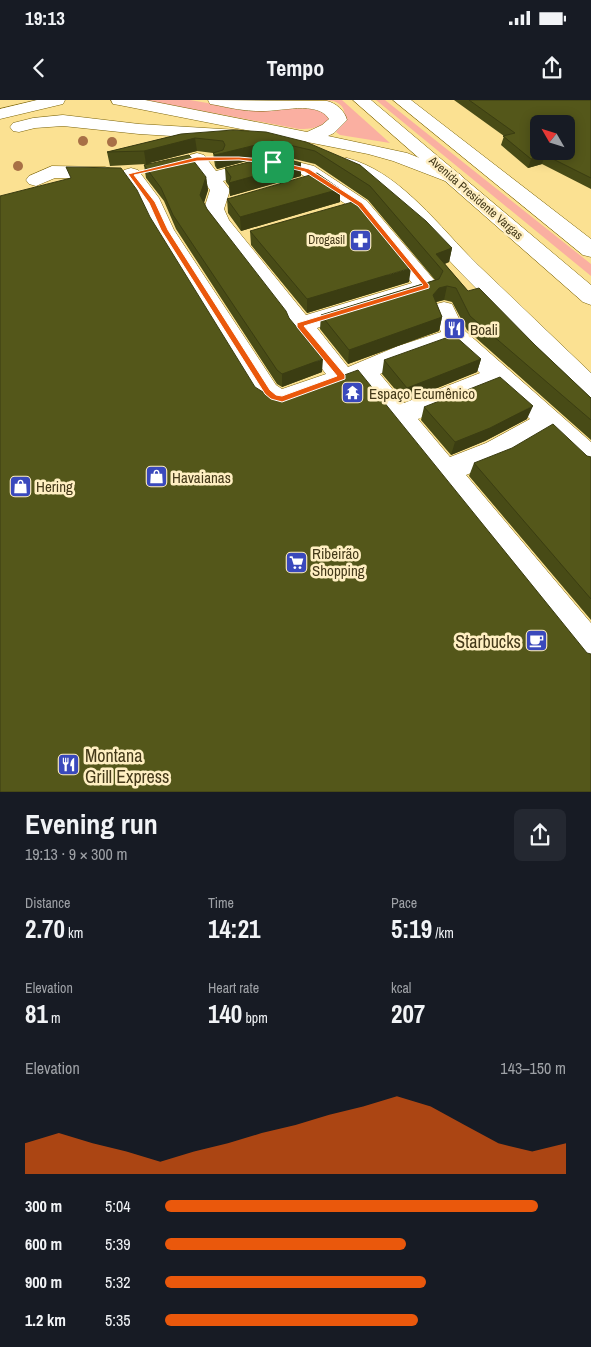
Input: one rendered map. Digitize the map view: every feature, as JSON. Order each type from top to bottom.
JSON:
[{"type":"main road","points":[[0,105],[22,100]]},
{"type":"main road","points":[[0,114],[57,100]]},
{"type":"main road","points":[[119,100],[368,149],[400,158],[453,178]]},
{"type":"main road","points":[[214,100],[254,107],[275,106],[302,100],[327,106],[337,115],[338,120],[310,137]]},
{"type":"main road","name":"Avenida Presidente Vargas","points":[[361,100],[591,297]]},
{"type":"main road","name":"Avenida Presidente Vargas","points":[[401,100],[591,250]]},
{"type":"main road","points":[[19,128],[32,122],[50,120],[138,129],[214,133],[281,141],[334,157],[364,172],[396,192],[469,268],[591,388]]},
{"type":"main road","points":[[299,325],[427,286],[360,205],[307,170],[273,162],[239,159],[188,161],[211,178],[220,190],[224,206],[220,222],[244,238],[299,325],[400,415],[591,649]]},
{"type":"main road","points":[[211,178],[273,162]]},
{"type":"main road","points":[[478,162],[509,176],[591,226]]},
{"type":"main road","points":[[36,180],[52,172],[140,172],[164,230],[267,392],[274,397],[282,399],[455,336]]},
{"type":"main road","points":[[290,187],[319,179]]},
{"type":"main road","points":[[333,212],[360,205]]},
{"type":"main road","points":[[444,310],[455,336],[591,459]]},
{"type":"main road","points":[[400,415],[500,376]]},
{"type":"main road","points":[[446,471],[496,451],[550,422]]},
{"type":"shaded area","points":[[144,100],[190,100],[248,110],[268,111],[302,107],[323,110],[330,118],[320,126],[299,129]]},
{"type":"shaded area","points":[[324,100],[342,100],[390,143],[340,135],[336,132],[343,120],[343,108],[335,101]]},
{"type":"shaded area","points":[[376,100],[385,100],[591,264],[591,276]]},
{"type":"building","points":[[469,100],[591,100],[591,178],[555,160],[575,160],[575,115],[530,115],[530,158],[503,136],[515,133]]},
{"type":"building","points":[[233,130],[266,132],[306,142],[360,165],[426,221],[452,248],[436,254],[468,291],[479,288],[591,398],[591,420],[470,316],[456,288],[447,286],[439,288],[433,295],[442,317],[349,350],[321,315],[439,279],[443,271],[370,186],[315,151],[272,141],[215,155],[213,153],[223,150],[225,145],[223,141],[195,138],[144,151],[107,152],[181,134]]},
{"type":"building","points":[[189,155],[206,177],[200,195],[207,209],[286,311],[289,318],[323,359],[282,374],[277,370],[173,215],[161,188],[144,165]]},
{"type":"building","points":[[273,156],[301,163],[229,183],[231,177],[225,168]]},
{"type":"building","name":"Ribeirão Shopping","points":[[66,167],[121,168],[137,190],[150,217],[255,387],[263,392],[282,398],[358,370],[587,653],[591,654],[591,792],[0,792],[0,196],[71,178]]},
{"type":"building","points":[[317,173],[340,189],[240,217],[227,199]]},
{"type":"building","points":[[356,201],[411,268],[307,299],[250,231]]},
{"type":"building","points":[[454,335],[481,359],[407,388],[384,360]]},
{"type":"building","points":[[500,377],[533,406],[490,428],[455,442],[424,407]]},
{"type":"building","points":[[553,424],[587,456],[591,457],[591,599],[474,463],[512,448]]},
{"type":"place","name":"Drogasil","points":[[361,240]]},
{"type":"place","name":"Boali","points":[[454,329]]},
{"type":"place","name":"Espaço Ecumênico","points":[[353,393]]},
{"type":"place","name":"Havaianas","points":[[156,477]]},
{"type":"place","name":"Hering","points":[[20,486]]},
{"type":"place","name":"Ribeirão Shopping","points":[[296,562]]},
{"type":"place","name":"Starbucks","points":[[537,641]]},
{"type":"place","name":"Montana Grill Express","points":[[69,765]]},
{"type":"route","points":[[197,159],[239,159],[273,162],[307,170],[360,205],[427,286],[299,325],[342,377],[282,399],[274,397],[267,392],[213,304],[164,230],[152,202],[131,174],[197,159]]}]
